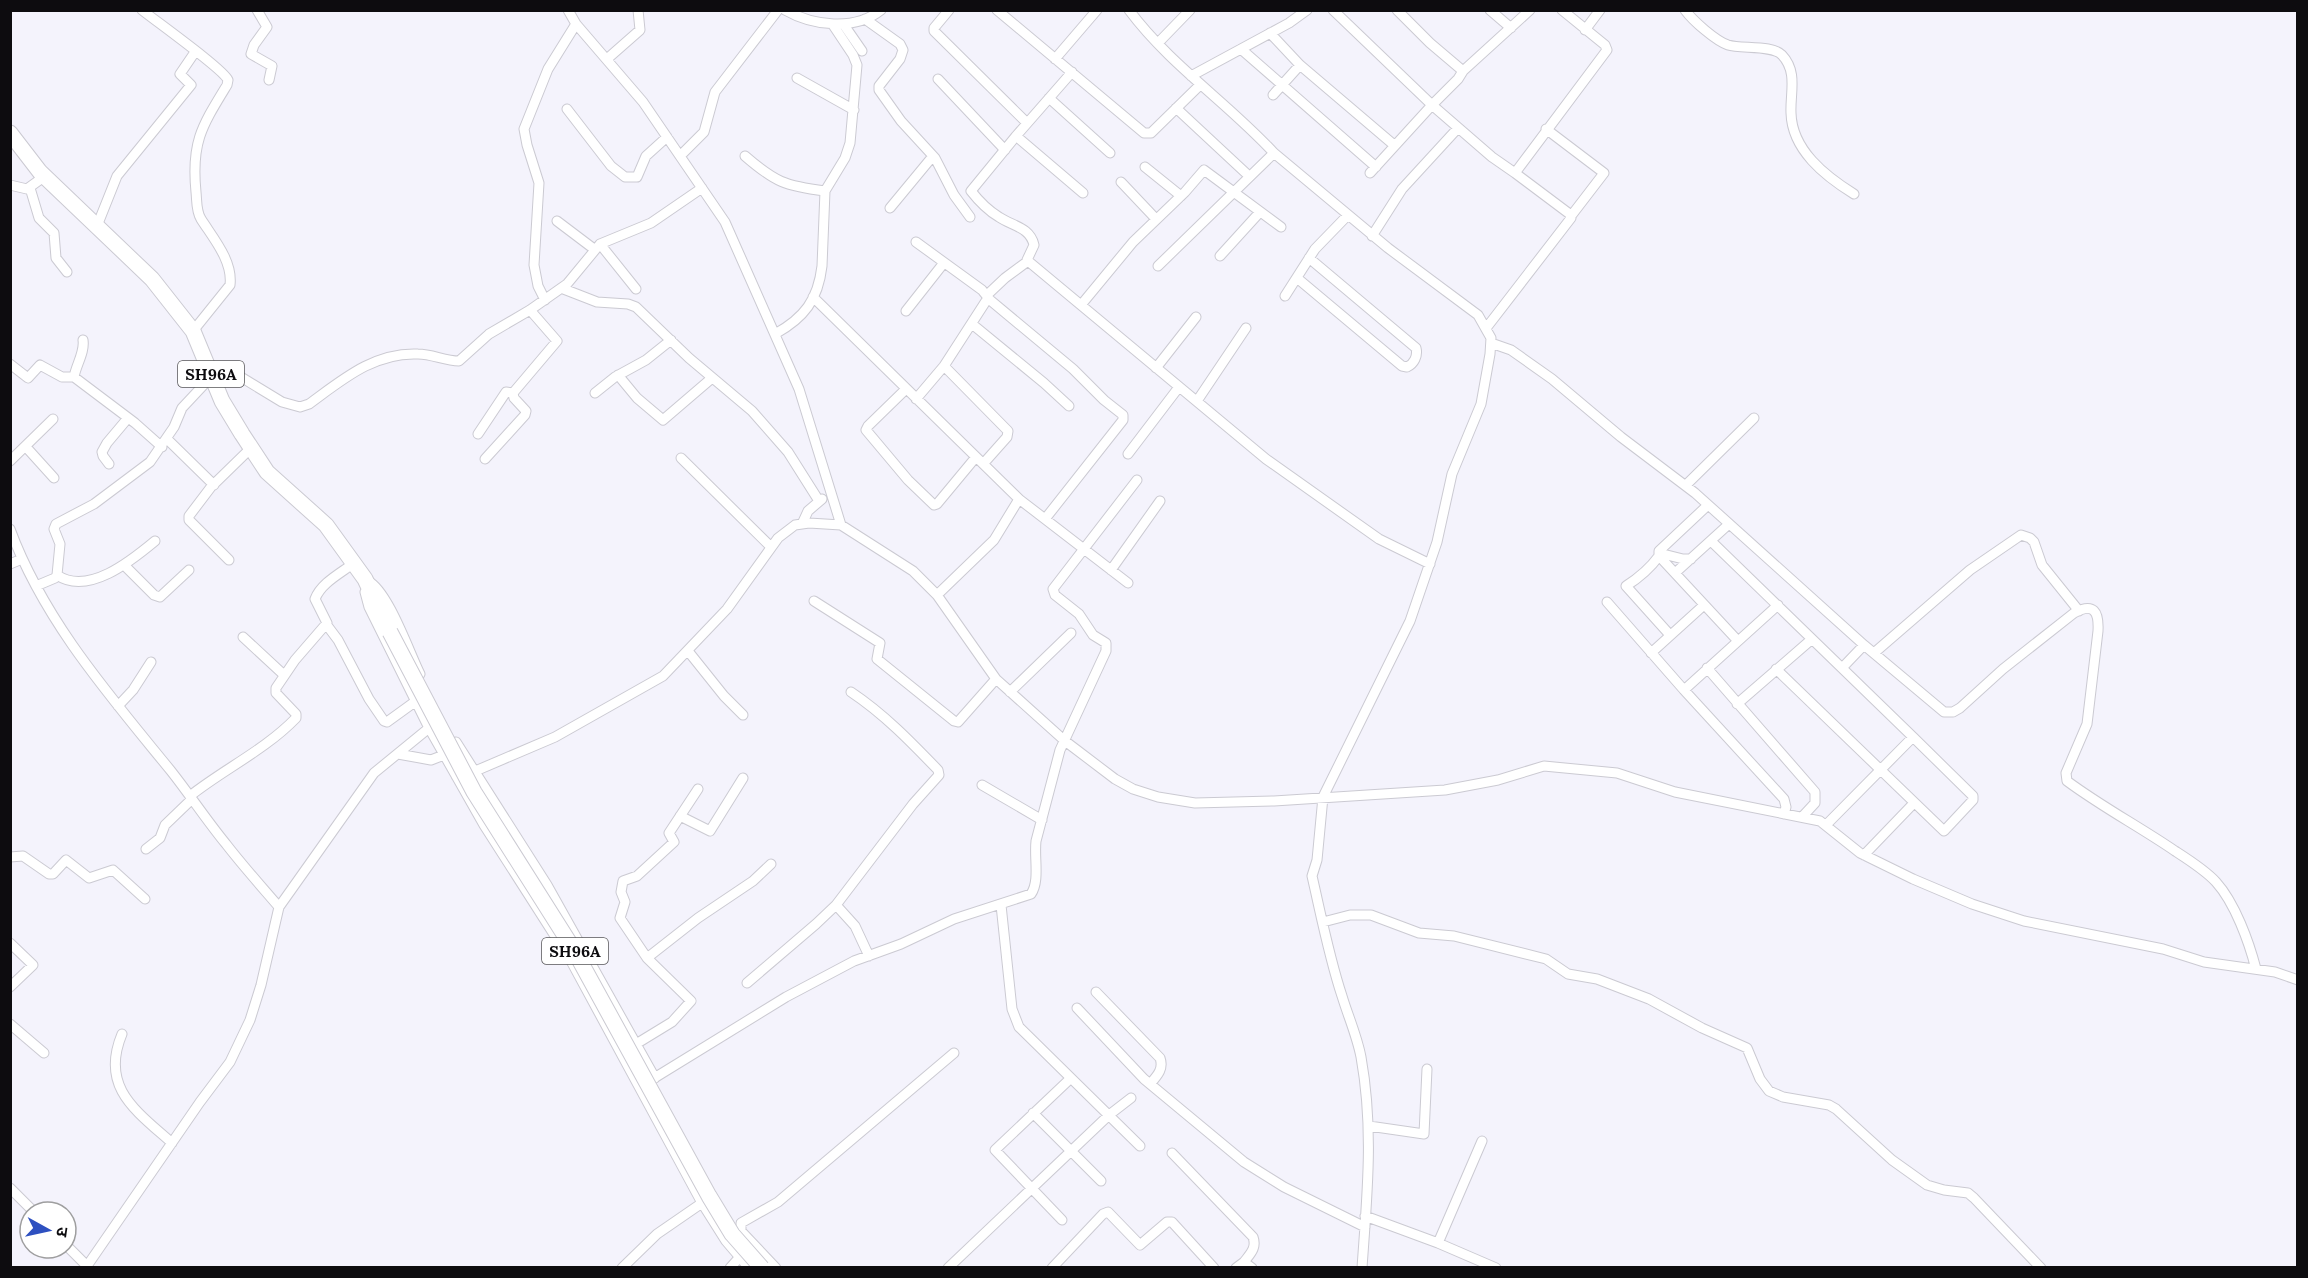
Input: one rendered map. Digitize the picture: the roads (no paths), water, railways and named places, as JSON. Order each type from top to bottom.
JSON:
[{"type":"main road","name":"SH96A","points":[[10,133],[45,176],[152,279],[193,331],[222,401],[267,472],[326,525],[354,563],[474,792],[574,950],[709,1196],[732,1234],[762,1268]]},
{"type":"street","points":[[142,10],[220,69],[228,80],[200,131],[194,170],[198,212],[220,249],[231,279],[229,289],[193,331]]},
{"type":"street","points":[[257,10],[267,27],[254,45],[251,54],[272,66],[269,80]]},
{"type":"street","points":[[568,10],[576,24],[643,102],[725,222],[799,389],[841,525]]},
{"type":"street","points":[[606,59],[640,30],[638,10]]},
{"type":"street","points":[[680,156],[704,132],[715,92],[777,10]]},
{"type":"street","points":[[785,10],[798,16],[838,25],[865,19],[881,10]]},
{"type":"street","points":[[949,10],[934,31],[1027,123]]},
{"type":"street","points":[[997,10],[1144,133],[1151,133],[1200,85]]},
{"type":"street","points":[[1056,59],[1097,10]]},
{"type":"street","points":[[1130,10],[1158,43],[1200,85],[1274,153],[1372,236],[1478,315],[1486,327],[1491,343],[1480,404],[1452,474],[1437,542],[1410,621],[1323,797],[1317,860],[1312,876],[1342,996],[1352,1021],[1361,1057],[1369,1126],[1370,1151],[1362,1268]]},
{"type":"street","points":[[1158,43],[1190,10]]},
{"type":"street","points":[[1191,76],[1307,10]]},
{"type":"street","points":[[1333,10],[1458,128],[1492,157],[1572,216]]},
{"type":"street","points":[[1397,10],[1463,71]]},
{"type":"street","points":[[1490,10],[1511,28]]},
{"type":"street","points":[[1241,49],[1373,170],[1463,71],[1530,10]]},
{"type":"street","points":[[1515,173],[1607,50],[1605,45],[1562,10]]},
{"type":"street","points":[[1585,30],[1600,10]]},
{"type":"street","points":[[1685,10],[1725,44],[1774,51],[1782,55],[1792,75],[1791,113],[1802,147],[1831,180],[1854,194]]},
{"type":"street","points":[[865,19],[903,48],[900,59],[879,86],[879,90],[902,121],[933,156],[957,200],[970,217]]},
{"type":"street","points":[[545,300],[538,286],[534,265],[539,183],[524,129],[548,69],[576,24]]},
{"type":"street","points":[[838,25],[862,51]]},
{"type":"street","points":[[775,334],[800,318],[813,297],[821,276],[825,191],[845,158],[850,143],[857,65],[853,55],[836,32],[838,25]]},
{"type":"street","points":[[1270,33],[1300,65],[1394,145]]},
{"type":"street","points":[[97,226],[117,176],[190,86],[190,83],[180,74],[195,52]]},
{"type":"street","points":[[1273,95],[1300,65]]},
{"type":"street","points":[[916,399],[944,366],[989,297],[1027,260],[1033,251],[1034,245],[1025,230],[998,217],[972,192],[1016,136],[1072,72]]},
{"type":"street","points":[[797,78],[854,110]]},
{"type":"street","points":[[938,79],[1005,150]]},
{"type":"street","points":[[1049,98],[1110,153]]},
{"type":"street","points":[[1176,108],[1249,176]]},
{"type":"street","points":[[567,109],[612,166],[625,177],[637,177],[646,156],[667,137]]},
{"type":"street","points":[[1372,236],[1402,189],[1458,128]]},
{"type":"street","points":[[1486,327],[1570,221],[1604,173],[1546,129]]},
{"type":"street","points":[[1016,136],[1083,193]]},
{"type":"street","points":[[1158,266],[1274,153]]},
{"type":"street","points":[[745,156],[772,179],[798,188],[825,191]]},
{"type":"street","points":[[890,208],[933,156]]},
{"type":"street","points":[[1145,167],[1180,196]]},
{"type":"street","points":[[1081,304],[1133,242],[1204,170],[1281,227]]},
{"type":"street","points":[[10,185],[21,189],[30,188],[45,176]]},
{"type":"street","points":[[1121,182],[1156,219]]},
{"type":"street","points":[[30,188],[39,218],[54,233],[56,258],[67,272]]},
{"type":"street","points":[[36,586],[57,575],[60,544],[54,529],[56,524],[107,496],[150,462],[164,443],[182,408],[212,376],[226,373],[236,374],[274,398],[305,406],[376,360],[417,354],[459,361],[489,334],[530,310],[561,288],[575,275],[597,247],[651,223],[702,188]]},
{"type":"street","points":[[1220,256],[1260,212]]},
{"type":"street","points":[[1285,296],[1320,243],[1347,216]]},
{"type":"street","points":[[557,221],[597,247],[636,289]]},
{"type":"street","points":[[916,242],[989,297],[1073,369],[1124,417],[1045,519]]},
{"type":"street","points":[[1297,278],[1402,366],[1407,367],[1413,362],[1417,354],[1416,348],[1309,258]]},
{"type":"street","points":[[1027,260],[1266,459],[1367,531],[1430,564]]},
{"type":"street","points":[[906,311],[943,264]]},
{"type":"street","points":[[561,288],[597,302],[628,304],[644,315],[712,378],[752,411],[772,432],[808,481],[819,501]]},
{"type":"street","points":[[813,297],[1019,499],[1128,583]]},
{"type":"street","points":[[478,434],[506,393],[513,393],[557,341],[530,310]]},
{"type":"street","points":[[1156,368],[1196,317]]},
{"type":"street","points":[[972,324],[1069,406]]},
{"type":"street","points":[[1197,401],[1246,328]]},
{"type":"street","points":[[74,377],[77,361],[84,348],[83,340]]},
{"type":"street","points":[[596,393],[618,375],[646,360],[671,340]]},
{"type":"street","points":[[1491,343],[1511,350],[1524,359],[1621,437],[1686,485],[1864,645],[1944,712],[1953,712],[1960,708],[2003,669],[2079,610],[2087,609],[2096,612],[2097,631],[2087,724],[2066,773],[2067,781],[2094,801],[2192,862],[2216,882],[2228,900],[2250,945],[2256,969]]},
{"type":"street","points":[[10,364],[28,378],[40,365],[62,377],[74,377],[128,418],[191,460],[196,470],[213,485]]},
{"type":"street","points":[[906,389],[866,430],[908,480],[934,505],[979,460],[1007,437],[1008,431],[944,366]]},
{"type":"street","points":[[618,375],[637,398],[663,420],[712,378]]},
{"type":"street","points":[[1128,454],[1179,387]]},
{"type":"street","points":[[485,459],[526,413],[513,393]]},
{"type":"street","points":[[109,464],[103,456],[103,449],[128,418]]},
{"type":"street","points":[[1686,485],[1754,418]]},
{"type":"street","points":[[10,461],[53,420]]},
{"type":"street","points":[[26,447],[54,478]]},
{"type":"street","points":[[229,560],[189,520],[190,513],[213,485],[251,447]]},
{"type":"street","points":[[681,458],[771,547]]},
{"type":"street","points":[[819,501],[826,475]]},
{"type":"street","points":[[640,1086],[786,998],[854,962],[901,944],[954,919],[1028,897],[1033,891],[1035,886],[1034,855],[1059,756],[1106,651],[1106,643],[1093,635],[1079,614],[1053,592],[1137,480]]},
{"type":"street","points":[[802,524],[808,511],[819,501],[833,498]]},
{"type":"street","points":[[937,595],[994,540],[1019,499]]},
{"type":"street","points":[[1111,570],[1160,501]]},
{"type":"street","points":[[1670,635],[1626,586],[1652,565],[1708,505]]},
{"type":"street","points":[[1675,573],[1729,524]]},
{"type":"street","points":[[456,776],[473,772],[555,737],[651,684],[663,676],[727,609],[778,538],[795,525],[841,525],[914,571],[937,595],[996,679],[1065,741],[1114,779],[1133,789],[1158,797],[1195,803],[1274,801],[1454,789],[1498,780],[1536,768],[1560,766],[1617,773],[1675,792],[1820,821],[1849,846],[1864,855],[1972,904],[2024,921],[2163,949],[2204,962],[2275,972],[2298,980]]},
{"type":"street","points":[[10,529],[36,586],[94,677],[225,844],[279,907]]},
{"type":"street","points":[[1874,653],[1970,570],[2020,535],[2034,542],[2042,565],[2079,610]]},
{"type":"street","points":[[1711,540],[1974,798],[1944,831],[1776,669]]},
{"type":"street","points":[[57,575],[65,581],[78,583],[89,580],[124,565],[155,541]]},
{"type":"street","points":[[1659,555],[1683,560],[1691,559]]},
{"type":"street","points":[[1659,555],[1738,641]]},
{"type":"street","points":[[10,564],[22,559]]},
{"type":"street","points":[[354,563],[323,587],[315,597],[327,621],[326,624],[338,640],[369,699],[384,721],[387,722],[416,701]]},
{"type":"street","points":[[124,565],[154,595],[160,597],[189,570]]},
{"type":"street","points":[[364,579],[365,596],[369,607],[444,755],[484,825],[571,961],[702,1203],[749,1268]]},
{"type":"street","points":[[364,579],[378,587],[439,712],[473,772],[547,885],[655,1078]]},
{"type":"street","points":[[814,601],[880,643],[877,659],[954,721],[958,722],[996,679]]},
{"type":"street","points":[[1607,602],[1784,799],[1786,807],[1784,814]]},
{"type":"street","points":[[1651,653],[1704,605]]},
{"type":"street","points":[[1684,690],[1778,605]]},
{"type":"street","points":[[146,849],[160,838],[165,825],[191,798],[218,775],[238,764],[295,720],[296,714],[276,693],[284,675],[311,639],[326,624]]},
{"type":"street","points":[[1010,692],[1071,633]]},
{"type":"street","points":[[1737,704],[1776,669],[1825,636]]},
{"type":"street","points":[[243,637],[284,675]]},
{"type":"street","points":[[1842,668],[1864,645]]},
{"type":"street","points":[[688,651],[724,696],[743,715]]},
{"type":"street","points":[[118,706],[133,690],[151,662]]},
{"type":"street","points":[[1707,668],[1815,792],[1815,803],[1802,817]]},
{"type":"street","points":[[747,982],[836,904],[939,773],[939,770],[899,730],[851,692]]},
{"type":"street","points":[[87,1267],[230,1062],[250,1020],[261,985],[279,907],[374,772],[429,728]]},
{"type":"street","points":[[1826,825],[1913,736]]},
{"type":"street","points":[[398,754],[431,760],[444,755]]},
{"type":"street","points":[[680,816],[710,831],[743,778]]},
{"type":"street","points":[[982,785],[1042,820]]},
{"type":"street","points":[[636,1044],[663,1029],[691,1001],[647,958],[620,918],[625,902],[621,887],[623,881],[637,876],[674,842],[669,833],[698,789]]},
{"type":"street","points":[[1864,855],[1914,803]]},
{"type":"street","points":[[10,857],[23,856],[49,874],[53,874],[66,860],[89,878],[112,870],[145,899]]},
{"type":"street","points":[[647,958],[698,918],[753,881],[771,864]]},
{"type":"street","points":[[836,904],[855,926],[869,956]]},
{"type":"street","points":[[1001,905],[1015,1020],[1019,1027],[1140,1146]]},
{"type":"street","points":[[1323,922],[1350,915],[1371,915],[1419,933],[1454,936],[1546,959],[1568,974],[1607,982],[1649,999],[1702,1028],[1747,1048],[1760,1079],[1769,1091],[1776,1095],[1829,1105],[1892,1160],[1927,1185],[1944,1191],[1968,1193],[2041,1268]]},
{"type":"street","points":[[10,943],[33,965],[10,987]]},
{"type":"street","points":[[1096,992],[1160,1058],[1160,1072],[1150,1084]]},
{"type":"street","points":[[1077,1008],[1150,1084],[1244,1162],[1284,1187],[1365,1227]]},
{"type":"street","points":[[10,1024],[44,1053]]},
{"type":"street","points":[[122,1034],[114,1062],[114,1072],[118,1083],[135,1108],[172,1143]]},
{"type":"street","points":[[776,1268],[741,1231],[741,1223],[778,1202],[954,1053]]},
{"type":"street","points":[[1369,1126],[1424,1134],[1427,1070]]},
{"type":"street","points":[[1062,1220],[995,1150],[1071,1078]]},
{"type":"street","points":[[948,1268],[1109,1115],[1131,1098]]},
{"type":"street","points":[[1034,1113],[1101,1181]]},
{"type":"street","points":[[1438,1243],[1482,1141]]},
{"type":"street","points":[[1172,1153],[1253,1237],[1255,1242],[1253,1250],[1244,1266]]},
{"type":"street","points":[[10,1188],[22,1200]]},
{"type":"street","points":[[622,1268],[657,1234],[702,1203]]},
{"type":"street","points":[[1052,1268],[1103,1214],[1108,1212],[1140,1245],[1167,1222],[1172,1222],[1214,1268]]},
{"type":"street","points":[[1365,1216],[1438,1243],[1496,1268]]},
{"type":"street","points":[[730,1268],[740,1258]]}]
